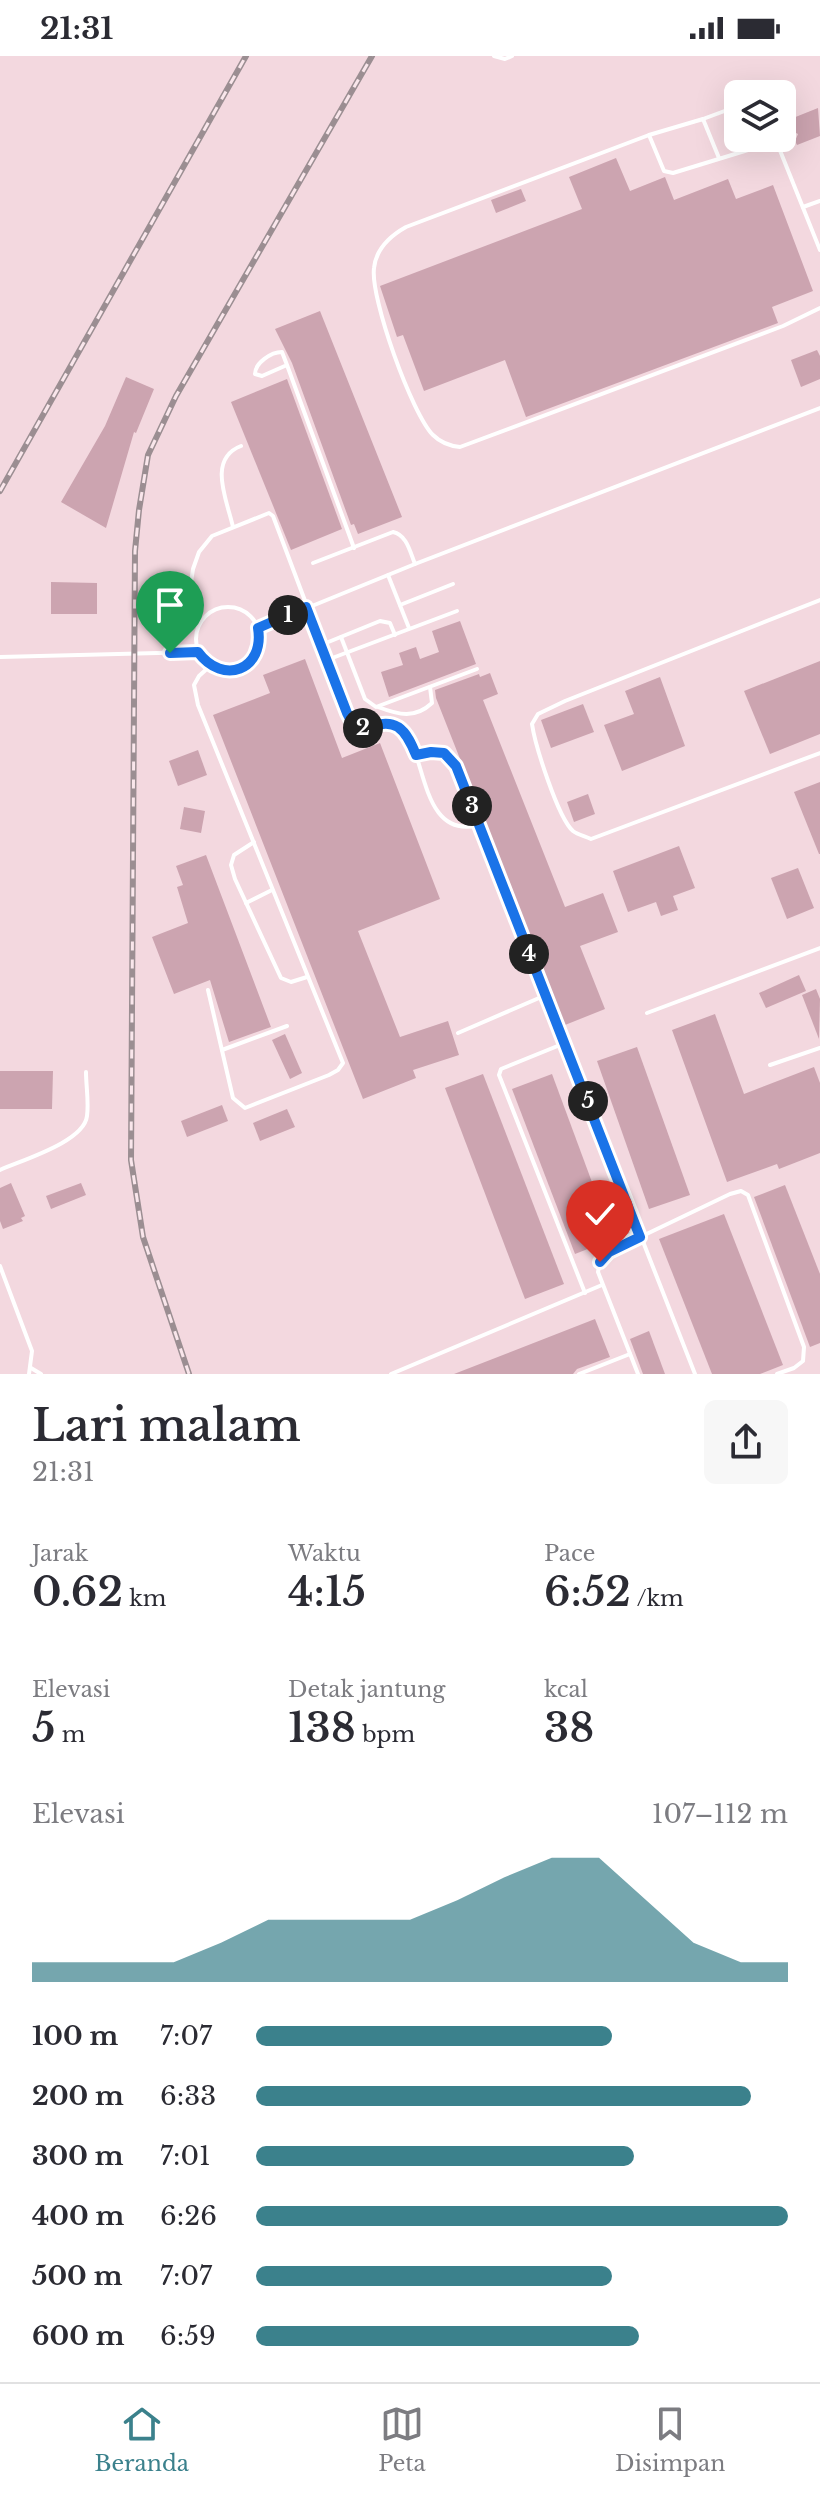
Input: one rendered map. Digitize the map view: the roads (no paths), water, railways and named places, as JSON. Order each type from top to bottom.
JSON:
[{"type":"lane","points":[[494,56],[505,59],[512,56]]},
{"type":"lane","points":[[724,111],[649,135],[391,235],[382,246],[374,265],[373,288],[381,317],[420,416],[434,435],[451,446],[460,447],[783,326],[820,308]]},
{"type":"lane","points":[[703,119],[719,158]]},
{"type":"lane","points":[[649,135],[664,171],[673,173],[739,152]]},
{"type":"lane","points":[[780,152],[820,250]]},
{"type":"lane","points":[[803,207],[820,201]]},
{"type":"lane","points":[[287,365],[262,376],[255,374],[257,365],[278,351],[282,352],[287,365],[354,548]]},
{"type":"lane","points":[[258,628],[820,408]]},
{"type":"lane","points":[[233,527],[221,464],[224,457],[241,446]]},
{"type":"lane","points":[[199,624],[189,596],[199,552],[212,536],[264,514],[273,516],[354,725],[360,728],[391,724],[400,728],[416,755],[442,818],[455,827],[479,825]]},
{"type":"lane","points":[[313,563],[393,532],[399,534],[415,564]]},
{"type":"lane","points":[[388,575],[410,629]]},
{"type":"lane","points":[[400,605],[453,584]]},
{"type":"lane","points":[[820,600],[565,701],[538,714],[532,724],[535,744],[565,821],[575,833],[591,839],[820,753]]},
{"type":"lane","points":[[224,607],[245,612],[258,628],[259,648],[248,665],[229,671],[210,666],[198,652],[199,624],[205,616],[224,607]]},
{"type":"lane","points":[[327,660],[457,611]]},
{"type":"lane","points":[[321,645],[385,620],[390,623],[395,635]]},
{"type":"lane","points":[[341,637],[365,699],[376,707],[396,714],[421,712],[432,703],[429,686]]},
{"type":"lane","points":[[0,657],[198,652]]},
{"type":"lane","points":[[208,990],[233,1098],[245,1108],[338,1070],[343,1063],[198,705],[194,685],[210,666]]},
{"type":"lane","points":[[376,707],[477,669]]},
{"type":"lane","points":[[416,755],[444,753],[456,766],[695,1374]]},
{"type":"lane","points":[[255,841],[234,855],[231,865],[281,978],[291,982],[307,977]]},
{"type":"lane","points":[[246,903],[273,890]]},
{"type":"lane","points":[[647,1013],[820,948]]},
{"type":"lane","points":[[458,1033],[546,995]]},
{"type":"lane","points":[[222,1050],[287,1026]]},
{"type":"lane","points":[[565,1043],[501,1069],[499,1075],[585,1293]]},
{"type":"lane","points":[[770,1065],[820,1048]]},
{"type":"lane","points":[[0,1170],[81,1131],[87,1118],[86,1072]]},
{"type":"lane","points":[[638,1374],[598,1272],[600,1262],[609,1252],[741,1191],[748,1195],[804,1347],[803,1361],[777,1374]]},
{"type":"lane","points":[[0,1266],[32,1351],[30,1371],[41,1374]]},
{"type":"lane","points":[[391,1374],[603,1285]]},
{"type":"lane","points":[[579,1374],[630,1354]]},
{"type":"railway","points":[[0,491],[246,56]]},
{"type":"railway","points":[[189,1374],[143,1237],[131,1160],[135,551],[139,510],[148,455],[176,396],[372,56]]}]
